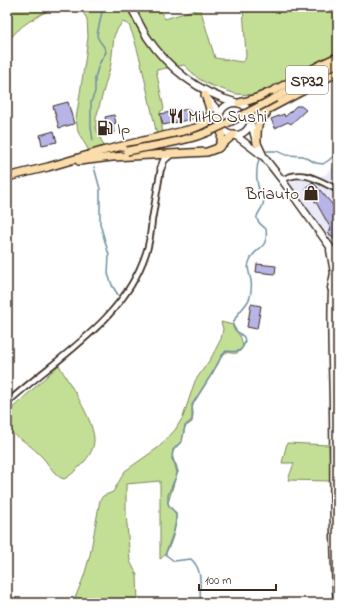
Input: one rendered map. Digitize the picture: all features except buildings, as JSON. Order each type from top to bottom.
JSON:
[{"type":"main road","points":[[131,7],[152,43],[166,60],[205,95],[219,115],[219,123],[226,133],[234,135],[242,134],[259,114],[278,100],[338,72]]},
{"type":"main road","points":[[59,164],[102,151],[196,128],[219,115],[226,105],[250,101],[262,96],[338,57]]},
{"type":"main road","name":"SP32","points":[[7,177],[59,164],[174,142],[198,135],[278,100],[338,63]]},
{"type":"main road","points":[[195,85],[216,96],[242,104],[249,110],[257,143],[264,157],[338,258]]},
{"type":"main road","points":[[205,95],[211,112],[207,123]]},
{"type":"main road","points":[[257,143],[257,131],[260,119],[278,100]]},
{"type":"main road","points":[[218,148],[222,138],[222,129]]},
{"type":"main road","points":[[59,164],[112,157],[207,152],[218,148],[234,135]]},
{"type":"main road","points":[[234,135],[264,157]]},
{"type":"main road","points":[[161,168],[167,157],[173,153]]},
{"type":"main road","points":[[160,154],[161,168]]},
{"type":"main road","points":[[328,244],[335,275],[331,284],[331,313],[334,568],[338,603]]},
{"type":"main road","points":[[332,292],[338,297]]},
{"type":"main road","points":[[331,313],[338,301]]},
{"type":"street","points":[[7,404],[88,336],[110,314],[125,295],[147,251],[161,168]]},
{"type":"street","points":[[282,180],[290,175],[308,175],[338,190]]},
{"type":"shaded area","points":[[338,162],[338,249],[288,182],[325,175]]},
{"type":"green space","points":[[7,7],[55,7],[22,26],[7,43]]},
{"type":"green space","points":[[80,7],[158,7],[165,19],[200,8],[215,58],[242,62],[245,60],[246,56],[243,7],[338,7],[338,55],[255,95],[236,94],[210,85],[199,79],[184,65],[156,70],[164,109],[160,112],[163,134],[157,135],[134,38],[129,25],[123,22],[114,36],[111,64],[96,118],[96,129],[105,148],[89,151],[78,132],[76,119],[88,37],[87,19]]},
{"type":"green space","points":[[221,322],[233,325],[241,338],[243,346],[238,352],[227,352],[222,355],[194,402],[192,409],[192,422],[185,427],[182,440],[172,454],[177,473],[168,503],[175,513],[176,524],[167,552],[160,559],[160,481],[126,484],[126,512],[130,561],[137,575],[138,603],[73,603],[84,576],[90,555],[100,500],[103,496],[113,492],[125,471],[159,447],[175,430],[183,417],[195,381],[211,358],[221,339],[223,329]]},
{"type":"green space","points":[[59,365],[85,410],[94,438],[92,450],[88,458],[74,472],[64,479],[58,476],[45,460],[21,439],[7,431],[7,413]]},
{"type":"green space","points":[[287,443],[329,445],[330,481],[288,480],[294,463],[282,463]]},
{"type":"waterway","points":[[93,141],[91,127],[91,102],[95,92],[95,78],[99,64],[106,52],[97,35],[103,7]]},
{"type":"waterway","points":[[338,128],[335,136],[338,138]]},
{"type":"waterway","points":[[267,151],[277,151],[286,155],[303,156],[316,163],[323,164],[338,152]]},
{"type":"waterway","points":[[201,603],[200,574],[195,564],[191,559],[174,561],[166,555],[175,528],[176,518],[176,513],[168,503],[168,495],[178,472],[172,459],[173,450],[182,441],[185,426],[192,420],[192,405],[221,357],[226,351],[240,350],[245,342],[244,337],[236,331],[233,326],[235,318],[250,297],[251,281],[248,268],[249,263],[252,256],[264,245],[266,236],[266,229],[260,224],[257,217],[263,205],[264,199],[259,190],[257,180],[259,159]]},
{"type":"waterway","points":[[94,167],[100,189],[100,224],[109,255],[108,274],[118,295]]},
{"type":"place","name":"MiHO Sushi","points":[[176,116]]},
{"type":"place","name":"Ip","points":[[105,128]]},
{"type":"place","name":"Briauto","points":[[311,193]]}]
